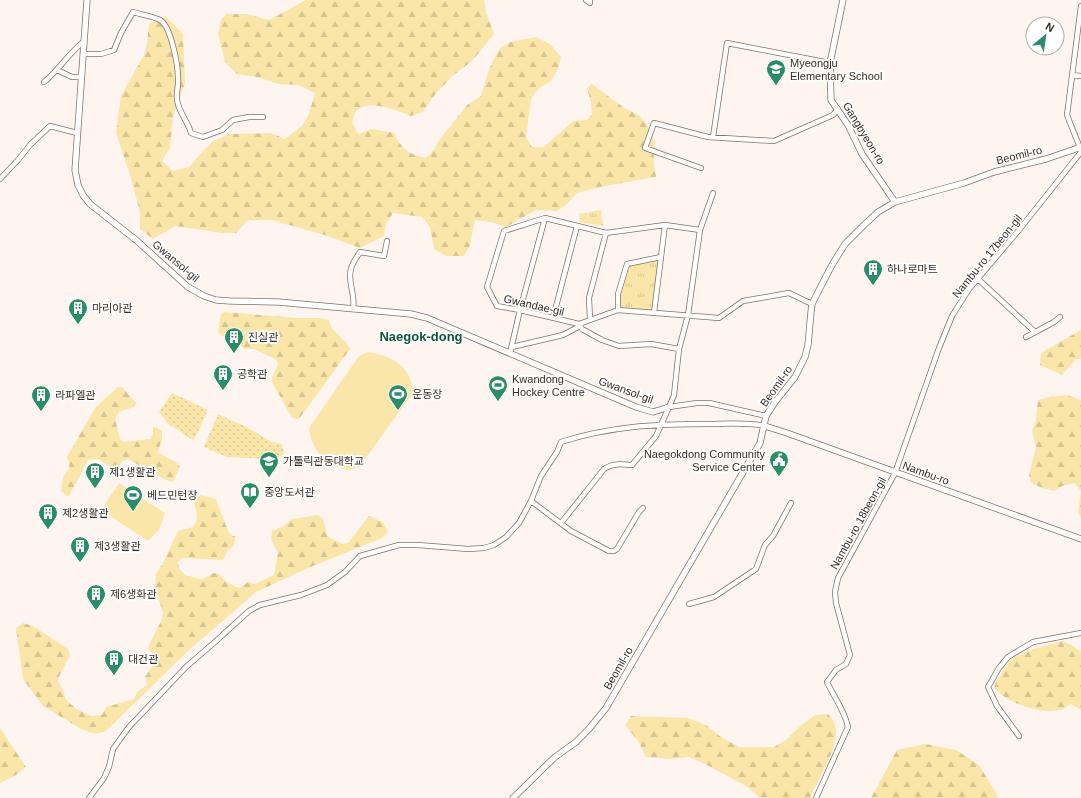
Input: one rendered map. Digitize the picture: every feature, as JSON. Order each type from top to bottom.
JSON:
[{"type":"street","name":"Gwansol-gil","points":[[86,0],[75,170],[78,185],[90,204],[188,287],[204,296],[216,300],[278,302],[411,314],[427,318],[645,410],[654,412],[669,407]]},
{"type":"street","points":[[586,0],[590,3],[590,0]]},
{"type":"street","name":"Gangbyeon-ro","points":[[843,0],[830,63],[831,100],[848,125],[862,154],[895,202]]},
{"type":"street","points":[[1081,6],[1067,115],[1081,149]]},
{"type":"street","points":[[83,54],[101,54],[114,50],[121,33],[133,12],[161,21],[168,31],[177,62],[177,99],[179,108],[189,125],[191,133],[203,137],[222,130],[233,120],[249,116],[263,117]]},
{"type":"street","points":[[44,82],[83,42]]},
{"type":"street","points":[[713,137],[727,43],[830,63]]},
{"type":"street","points":[[57,70],[72,77],[80,77]]},
{"type":"street","points":[[1072,75],[1081,76]]},
{"type":"street","points":[[701,168],[645,148],[654,123],[713,137],[774,141],[833,115],[838,109]]},
{"type":"street","points":[[0,179],[30,145],[50,126],[77,133]]},
{"type":"street","name":"Beomil-ro","points":[[513,798],[555,757],[576,742],[606,708],[760,443],[766,416],[795,377],[803,363],[808,345],[812,304],[832,265],[845,244],[878,212],[895,202],[964,183],[994,172],[1081,149]]},
{"type":"street","name":"Nambu-ro 17beon-gil","points":[[895,473],[939,348],[952,316],[969,289],[1081,149]]},
{"type":"street","points":[[561,523],[604,469],[610,465],[632,465],[656,436],[663,424],[674,395],[679,349],[688,315],[700,230],[713,193]]},
{"type":"street","points":[[510,353],[545,218],[606,233],[664,225],[700,230]]},
{"type":"street","name":"Gwandae-gil","points":[[545,218],[504,231],[487,287],[497,306],[520,310],[580,325]]},
{"type":"street","points":[[654,313],[664,225]]},
{"type":"street","points":[[553,318],[577,226]]},
{"type":"street","points":[[590,320],[589,298],[606,233]]},
{"type":"street","points":[[353,309],[355,301],[351,284],[350,269],[360,252],[384,256],[387,241]]},
{"type":"street","points":[[618,310],[618,294],[627,264],[660,257]]},
{"type":"street","points":[[978,279],[1035,332]]},
{"type":"street","points":[[512,347],[563,335],[590,320],[618,310],[719,318],[743,300],[789,293],[812,304]]},
{"type":"street","points":[[1026,337],[1054,322],[1060,316]]},
{"type":"street","points":[[580,325],[582,329],[602,340],[619,346],[651,344],[679,349]]},
{"type":"street","points":[[669,407],[709,403],[766,416]]},
{"type":"street","points":[[89,798],[104,778],[109,767],[113,749],[129,727],[186,667],[254,608],[301,595],[327,584],[345,572],[360,556],[399,544],[468,549],[484,548],[494,545],[515,529],[519,523],[531,501],[541,476],[557,452],[561,442],[610,429],[663,424],[743,423],[765,426]]},
{"type":"street","name":"Nambu-ro","points":[[765,426],[1081,539]]},
{"type":"street","name":"Nambu-ro 18beon-gil","points":[[816,798],[848,727],[846,716],[835,699],[827,682],[836,670],[846,664],[850,655],[836,603],[835,592],[838,578],[895,473]]},
{"type":"street","points":[[531,501],[571,531],[609,551],[614,551],[617,549],[639,512],[643,508]]},
{"type":"street","points":[[689,604],[714,597],[756,569],[765,545],[773,536],[791,502]]},
{"type":"street","points":[[1019,736],[997,706],[988,687],[999,668],[1008,657],[1033,642],[1081,633]]},
{"type":"green space","points":[[306,0],[484,0],[486,13],[494,34],[472,61],[451,77],[436,93],[423,112],[411,116],[382,107],[367,106],[360,108],[355,113],[352,122],[358,134],[372,129],[394,133],[406,150],[415,155],[426,158],[467,105],[481,96],[489,69],[499,49],[510,42],[536,37],[550,44],[561,57],[558,69],[551,81],[538,89],[531,99],[526,137],[532,147],[544,147],[573,121],[587,120],[592,114],[591,101],[587,88],[592,84],[623,107],[640,116],[646,123],[655,142],[654,162],[656,177],[605,186],[577,193],[566,205],[557,211],[536,210],[506,227],[491,222],[475,220],[470,245],[464,256],[446,256],[434,249],[430,227],[422,217],[393,213],[386,224],[384,236],[360,248],[325,235],[271,220],[248,220],[236,233],[221,233],[175,226],[153,239],[140,229],[140,212],[131,178],[116,133],[121,96],[144,55],[149,24],[166,17],[183,34],[185,83],[173,117],[170,148],[162,161],[173,171],[189,167],[212,142],[229,134],[271,133],[285,139],[302,126],[309,114],[315,93],[298,85],[279,84],[257,77],[237,74],[225,62],[218,34],[221,20],[226,14],[247,14],[269,20]]},
{"type":"green space","points":[[601,210],[603,226],[580,222],[579,214]]},
{"type":"green space","points":[[661,257],[654,313],[618,310],[618,294],[627,264]]},
{"type":"green space","points":[[224,312],[298,318],[322,318],[329,320],[332,328],[345,341],[350,349],[299,419],[292,418],[272,382],[272,377],[278,365],[277,360],[254,349],[245,349],[221,335],[218,332],[221,315]]},
{"type":"green space","points":[[1081,330],[1081,359],[1076,359],[1062,375],[1040,365],[1041,353]]},
{"type":"green space","points":[[368,352],[385,356],[405,369],[412,384],[413,393],[360,466],[347,470],[330,463],[317,451],[309,428],[359,356]]},
{"type":"green space","points":[[118,387],[122,387],[136,403],[134,407],[119,412],[115,419],[120,439],[123,442],[150,439],[153,434],[153,426],[162,431],[162,440],[157,452],[176,462],[180,467],[173,482],[166,480],[128,459],[123,461],[117,469],[111,468],[98,459],[88,460],[69,496],[67,496],[61,491],[63,478],[69,469],[67,457],[95,408]]},
{"type":"green space","points":[[172,393],[208,410],[194,440],[185,436],[179,430],[169,425],[159,412]]},
{"type":"green space","points":[[1067,395],[1081,400],[1081,491],[1074,483],[1062,486],[1054,491],[1042,488],[1031,483],[1029,475],[1036,447],[1032,431],[1036,419],[1038,400]]},
{"type":"green space","points":[[218,414],[246,427],[272,442],[282,444],[284,455],[273,459],[227,457],[204,447]]},
{"type":"green space","name":"베드민턴장","points":[[119,483],[165,513],[159,530],[148,541],[101,510]]},
{"type":"green space","points":[[1081,491],[1081,518],[1078,513]]},
{"type":"green space","points":[[200,495],[216,499],[228,531],[231,535],[236,537],[233,547],[228,550],[223,560],[182,558],[178,562],[179,569],[187,576],[202,579],[214,573],[219,574],[226,582],[239,588],[248,582],[255,584],[274,575],[278,553],[271,539],[272,531],[284,526],[292,519],[318,515],[323,519],[328,537],[343,544],[348,543],[369,516],[383,522],[388,532],[382,538],[308,568],[256,592],[188,651],[106,731],[95,734],[81,729],[43,706],[23,679],[16,628],[23,623],[33,626],[68,649],[70,656],[58,680],[67,701],[78,710],[91,716],[102,715],[106,707],[134,699],[137,692],[147,685],[145,677],[158,659],[148,649],[161,621],[163,613],[155,587],[156,574],[163,563],[178,531],[193,527],[197,515],[194,502]]},
{"type":"green space","points":[[1063,641],[1081,652],[1081,710],[1071,704],[1060,710],[1043,711],[1034,709],[1015,703],[994,688],[996,682],[1011,659],[1033,649]]},
{"type":"green space","points":[[828,714],[835,725],[835,741],[833,749],[810,798],[760,798],[746,786],[689,757],[670,759],[646,757],[638,741],[625,725],[631,716],[688,718],[706,725],[721,737],[739,747],[774,747],[786,740],[798,728],[815,715]]},
{"type":"green space","points":[[0,728],[26,767],[16,775],[0,783]]},
{"type":"green space","points":[[925,744],[956,750],[979,765],[999,798],[871,798],[897,750]]},
{"type":"place","name":"Myeongju Elementary School","points":[[776,86]]},
{"type":"place","name":"하나로마트","points":[[873,286]]},
{"type":"place","name":"마리아관","points":[[78,325]]},
{"type":"place","name":"진실관","points":[[234,354]]},
{"type":"place","name":"공학관","points":[[223,391]]},
{"type":"place","name":"Kwandong Hockey Centre","points":[[498,402]]},
{"type":"place","name":"운동장","points":[[398,411]]},
{"type":"place","name":"라파엘관","points":[[41,412]]},
{"type":"place","name":"Naegokdong Community Service Center","points":[[779,477]]},
{"type":"place","name":"가톨릭관동대학교","points":[[269,478]]},
{"type":"place","name":"제1생활관","points":[[95,489]]},
{"type":"place","name":"중앙도서관","points":[[250,509]]},
{"type":"place","name":"베드민턴장","points":[[133,512]]},
{"type":"place","name":"제2생활관","points":[[48,530]]},
{"type":"place","name":"제3생활관","points":[[80,563]]},
{"type":"place","name":"제6생화관","points":[[96,611]]},
{"type":"place","name":"대건관","points":[[114,676]]},
{"type":"district","name":"Naegok-dong","points":[[421,336]]}]
